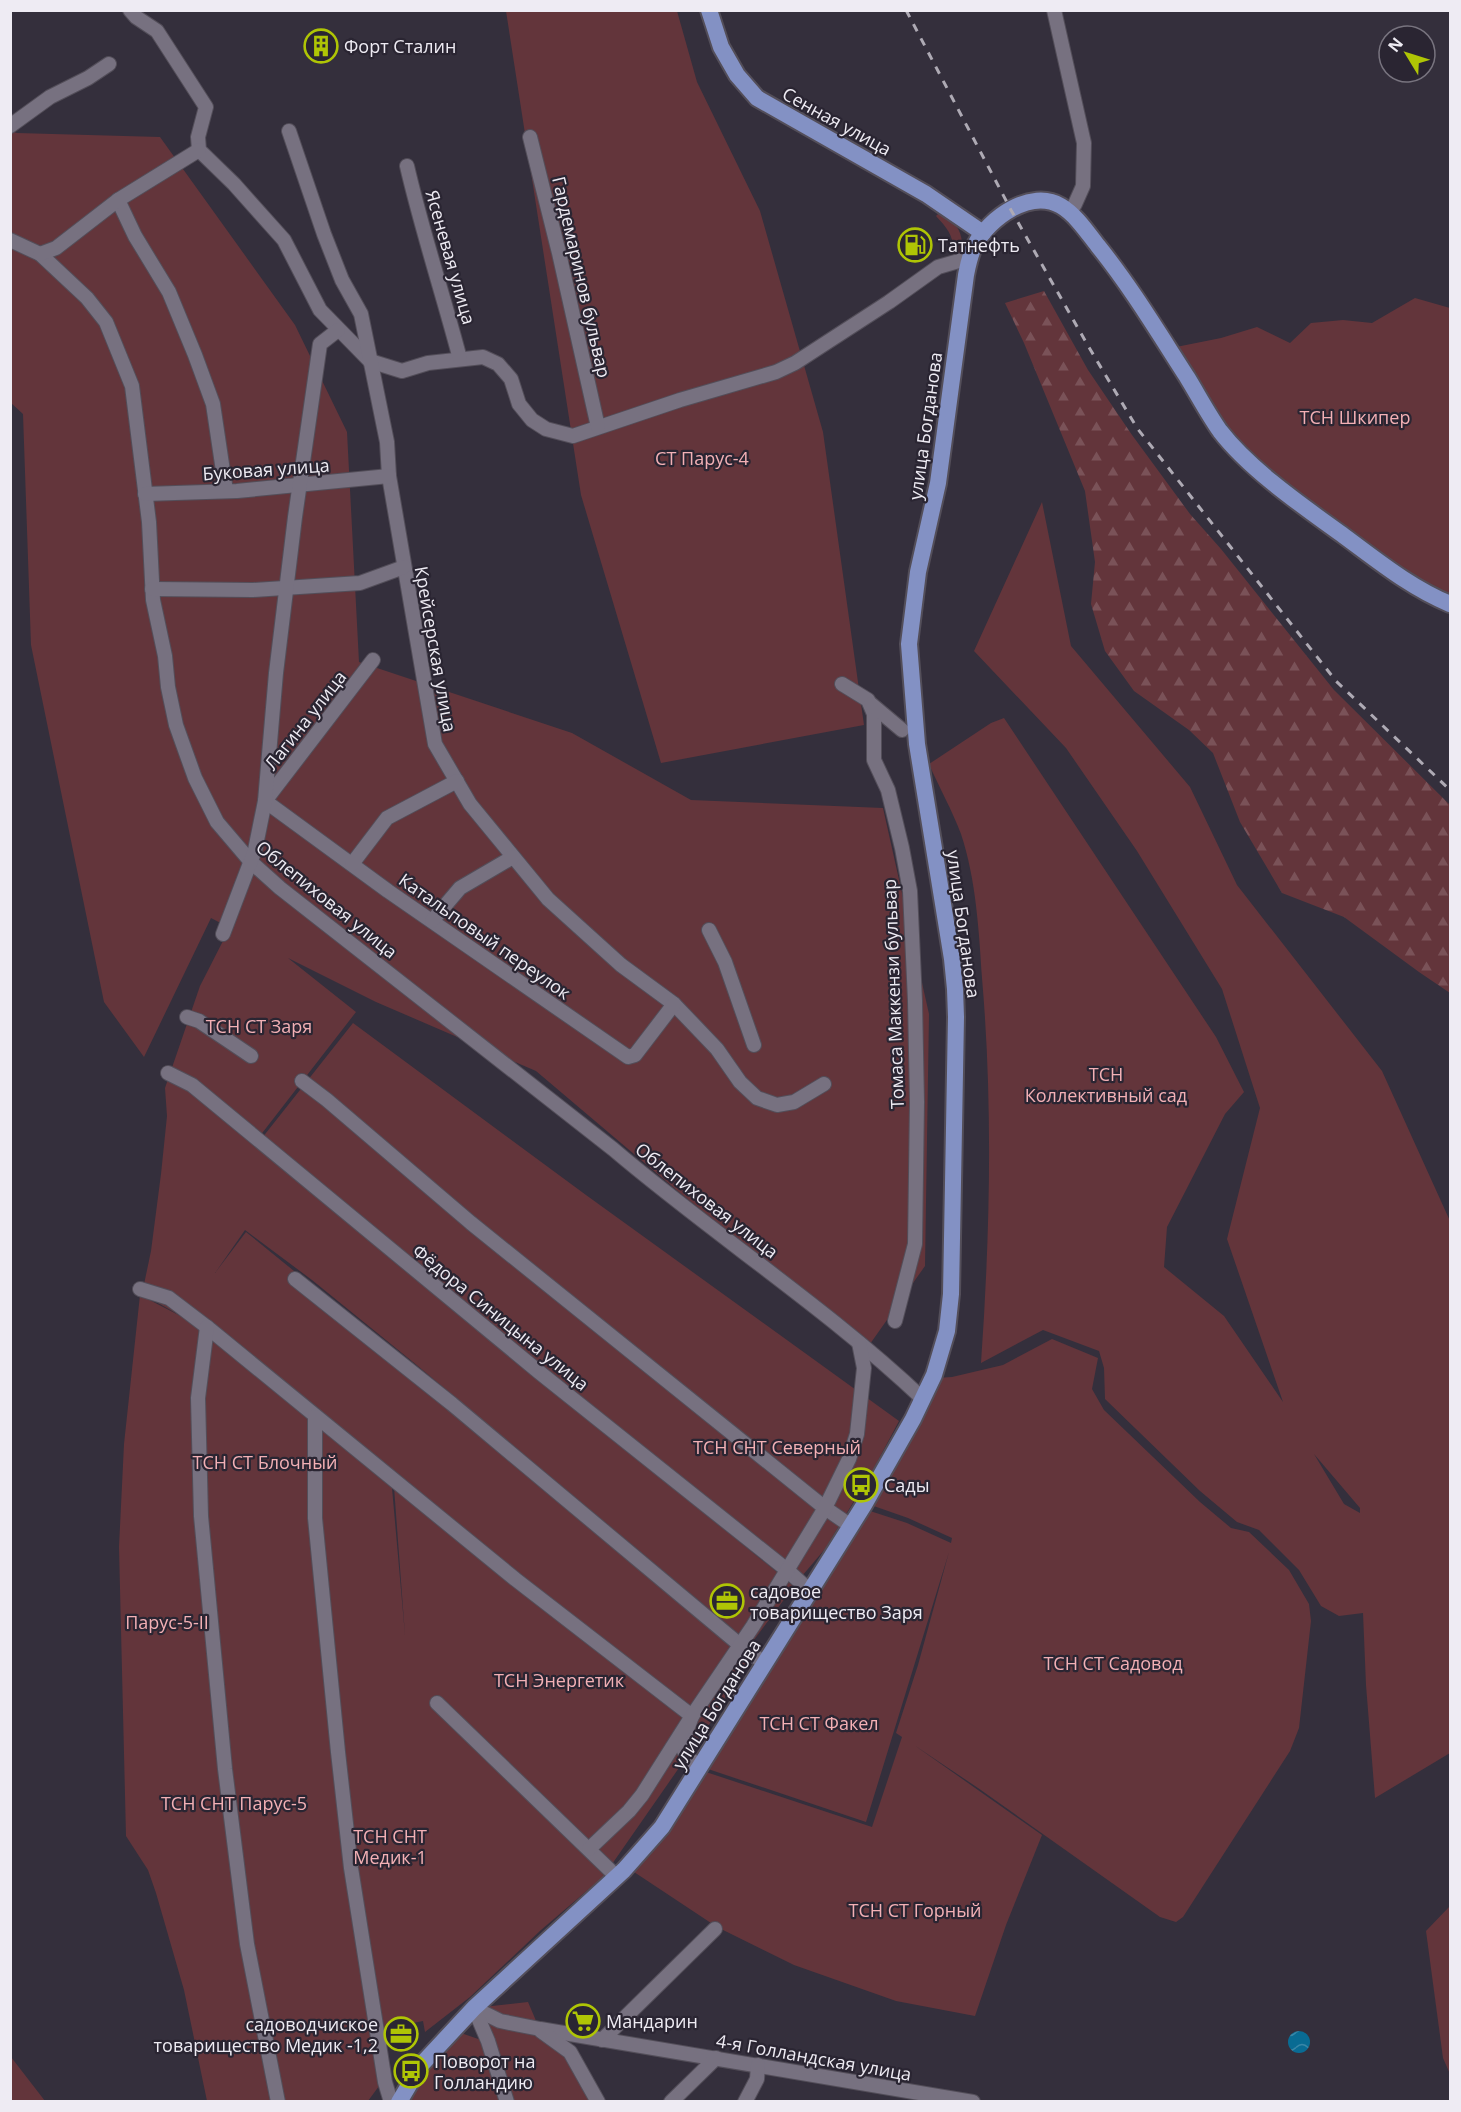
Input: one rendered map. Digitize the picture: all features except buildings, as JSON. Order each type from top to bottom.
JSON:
[{"type":"main road","name":"Сенная улица","points":[[709,10],[721,47],[737,75],[757,98],[926,194],[983,233]]},
{"type":"main road","name":"улица Богданова","points":[[399,2102],[421,2066],[474,2008],[617,1876],[662,1827],[851,1526],[914,1419],[934,1375],[947,1331],[951,1294],[956,1017],[952,959],[917,744],[909,644],[918,572],[938,483],[969,258],[983,233],[999,217],[1023,205],[1035,201],[1052,202],[1070,212]]},
{"type":"main road","points":[[1070,212],[1119,273],[1220,430],[1242,454],[1300,504],[1388,569],[1429,596],[1450,604]]},
{"type":"street","points":[[40,254],[56,248],[118,200],[198,144],[206,107],[157,31],[136,17],[130,10]]},
{"type":"street","points":[[1054,10],[1084,143],[1083,186],[1070,212]]},
{"type":"street","points":[[10,126],[50,97],[109,64]]},
{"type":"street","name":"Крейсерская улица","points":[[289,131],[342,280],[362,314],[387,442],[388,476],[435,744],[470,804],[548,899],[621,965],[674,1004],[717,1048],[740,1082],[757,1098],[777,1105],[794,1102],[824,1084]]},
{"type":"street","name":"Гардемаринов бульвар","points":[[530,137],[598,427]]},
{"type":"street","points":[[198,144],[284,240],[320,310],[370,361],[402,371],[428,363],[483,357],[498,364],[511,379],[519,404],[532,420],[546,429],[573,436],[776,372],[795,363],[880,308],[938,267],[969,258]]},
{"type":"street","name":"Ясеневая улица","points":[[407,165],[419,218],[460,359]]},
{"type":"street","points":[[118,200],[135,236],[169,292],[195,355],[213,404],[226,491]]},
{"type":"street","name":"Облепиховая улица","points":[[10,240],[40,254],[87,298],[106,322],[132,386],[149,522],[152,589],[165,656],[168,687],[176,725],[195,778],[217,822],[251,862],[314,915],[859,1343],[894,1371],[923,1399]]},
{"type":"street","points":[[223,934],[251,862],[265,801],[286,588],[320,344],[338,330]]},
{"type":"street","name":"Буковая улица","points":[[146,494],[299,486],[388,476]]},
{"type":"street","points":[[152,589],[286,588],[360,583],[404,567]]},
{"type":"street","name":"Лагина улица","points":[[265,801],[374,660]]},
{"type":"street","points":[[842,684],[868,700],[875,709],[902,730]]},
{"type":"street","name":"Томаса Маккензи бульвар","points":[[868,700],[874,714],[874,760],[888,790],[910,891],[915,1000],[917,1102],[915,1244],[895,1321]]},
{"type":"street","points":[[352,864],[387,818],[457,781]]},
{"type":"street","name":"Катальповый переулок","points":[[265,801],[432,921],[628,1056],[635,1055],[674,1004]]},
{"type":"street","points":[[432,921],[460,888],[513,857]]},
{"type":"street","points":[[709,930],[725,962],[754,1045]]},
{"type":"street","points":[[187,1017],[200,1021],[251,1056]]},
{"type":"street","name":"Фёдора Синицына улица","points":[[168,1073],[192,1085],[539,1372],[787,1570],[810,1591]]},
{"type":"street","points":[[302,1081],[471,1223],[825,1508],[851,1526]]},
{"type":"street","points":[[295,1279],[452,1404],[764,1663]]},
{"type":"street","points":[[140,1289],[169,1298],[207,1327],[515,1578],[692,1716]]},
{"type":"street","points":[[207,1327],[198,1398],[202,1528],[225,1769],[247,1944],[278,2102]]},
{"type":"street","points":[[589,1849],[630,1811],[642,1795],[740,1645],[825,1508],[849,1460],[857,1434],[864,1368],[859,1343]]},
{"type":"street","points":[[315,1417],[315,1518],[338,1752],[351,1868],[385,2082],[391,2102]]},
{"type":"street","points":[[437,1703],[617,1876]]},
{"type":"street","points":[[692,1716],[682,1743],[684,1751],[699,1769]]},
{"type":"street","points":[[602,2040],[715,1929]]},
{"type":"street","points":[[474,2008],[488,2041],[507,2102]]},
{"type":"street","name":"4-я Голландская улица","points":[[474,2008],[500,2021],[540,2030],[758,2065],[909,2097],[973,2102]]},
{"type":"street","points":[[540,2030],[570,2052],[598,2102]]},
{"type":"street","points":[[671,2102],[716,2058]]},
{"type":"street","points":[[745,2102],[757,2079],[758,2065]]},
{"type":"green space","name":"СТ Парус-4","points":[[506,11],[677,11],[697,82],[760,211],[823,432],[864,725],[661,763],[581,495]]},
{"type":"green space","points":[[11,131],[160,137],[295,325],[347,432],[359,662],[572,733],[691,800],[883,808],[929,1014],[925,1266],[870,1344],[680,1193],[536,1071],[376,1002],[288,958],[356,1012],[256,1141],[537,1378],[794,1586],[751,1644],[413,1362],[312,1280],[245,1230],[215,1273],[246,1232],[464,1409],[749,1659],[713,1719],[603,1877],[541,1930],[470,1997],[425,2032],[423,2021],[379,2030],[382,2082],[368,2101],[207,2101],[184,1990],[156,1893],[148,1870],[126,1836],[119,1547],[124,1444],[140,1295],[190,1321],[142,1294],[151,1251],[161,1174],[167,1116],[165,1088],[200,986],[225,937],[232,929],[211,918],[144,1057],[104,1002],[31,645],[23,414],[11,403]],"holes":[[[208,1333],[394,1487],[405,1635],[392,1488],[208,1336]]]},
{"type":"green space","points":[[938,214],[956,225],[959,231],[962,243],[959,257],[953,256],[952,238],[936,216]]},
{"type":"green space","points":[[1044,291],[1088,370],[1190,514],[1221,549],[1334,690],[1450,805],[1450,993],[1344,917],[1282,893],[1240,822],[1213,753],[1189,730],[1134,691],[1105,651],[1091,604],[1095,562],[1085,491],[1024,343],[1005,303]]},
{"type":"green space","name":"ТСН Шкипер","points":[[1415,298],[1450,308],[1450,596],[1433,591],[1301,498],[1226,430],[1176,347],[1221,338],[1257,327],[1290,343],[1311,323],[1343,320],[1372,323]]},
{"type":"green space","name":"ТСН Коллективный сад","points":[[1042,502],[1071,646],[1190,787],[1237,885],[1382,1071],[1450,1221],[1450,1753],[1375,1798],[1363,1613],[1339,1616],[1321,1606],[1299,1570],[1259,1530],[1237,1522],[1200,1491],[1105,1399],[1104,1368],[1099,1351],[1043,1330],[981,1363],[988,1218],[989,1122],[978,924],[970,869],[961,834],[929,764],[991,723],[1004,718],[1216,1037],[1244,1092],[1225,1114],[1167,1227],[1164,1267],[1224,1316],[1283,1402],[1227,1239],[1260,1108],[1222,989],[1137,851],[1066,748],[974,651]],"holes":[[[1314,1454],[1360,1508],[1360,1513],[1344,1504]]]},
{"type":"green space","name":"ТСН СНТ Северный","points":[[353,1023],[899,1421],[874,1468],[825,1549],[796,1583],[262,1138]]},
{"type":"green space","name":"ТСН СТ Садовод","points":[[1052,1339],[1098,1358],[1092,1389],[1104,1410],[1200,1502],[1231,1528],[1249,1532],[1289,1570],[1309,1604],[1311,1621],[1299,1728],[1290,1751],[1183,1917],[1176,1922],[1160,1917],[914,1745],[1042,1835],[1006,1925],[975,2016],[896,2001],[794,1965],[717,1927],[631,1870],[706,1772],[872,1827],[902,1737],[896,1733],[918,1665],[949,1552],[866,1822],[705,1768],[867,1510],[907,1523],[951,1543],[952,1538],[908,1518],[868,1504],[937,1378],[952,1377],[1003,1365]]},
{"type":"green space","points":[[1450,1906],[1450,2074],[1443,2058],[1426,1931]]},
{"type":"green space","points":[[528,2002],[540,2030],[569,2053],[597,2101],[508,2101],[483,2007]]},
{"type":"green space","points":[[458,2032],[487,2042],[506,2101],[406,2102],[428,2064]]},
{"type":"green space","points":[[11,2057],[45,2101],[11,2101]]},
{"type":"water","points":[[1299,2031],[1307,2034],[1310,2042],[1307,2050],[1299,2053],[1291,2050],[1288,2042],[1291,2034]]},
{"type":"railway","points":[[906,10],[1011,210],[1137,428],[1336,681],[1450,790]]},
{"type":"place","name":"Форт Сталин","points":[[321,46]]},
{"type":"place","name":"Татнефть","points":[[915,245]]},
{"type":"place","name":"Сады","points":[[861,1485]]},
{"type":"place","name":"садовое товарищество Заря","points":[[727,1601]]},
{"type":"place","name":"Мандарин","points":[[583,2021]]},
{"type":"place","name":"садоводчиское товарищество Медик -1,2","points":[[401,2034]]},
{"type":"place","name":"Поворот на Голландию","points":[[411,2071]]},
{"type":"park label","name":"ТСН СТ Заря","points":[[259,1026]]},
{"type":"park label","name":"ТСН СТ Блочный","points":[[265,1462]]},
{"type":"park label","name":"Парус-5-II","points":[[167,1622]]},
{"type":"park label","name":"ТСН Энергетик","points":[[559,1680]]},
{"type":"park label","name":"ТСН СТ Факел","points":[[819,1723]]},
{"type":"park label","name":"ТСН СНТ Парус-5","points":[[234,1803]]},
{"type":"park label","name":"ТСН СНТ Медик-1","points":[[390,1846]]},
{"type":"park label","name":"ТСН СТ Горный","points":[[915,1910]]}]
